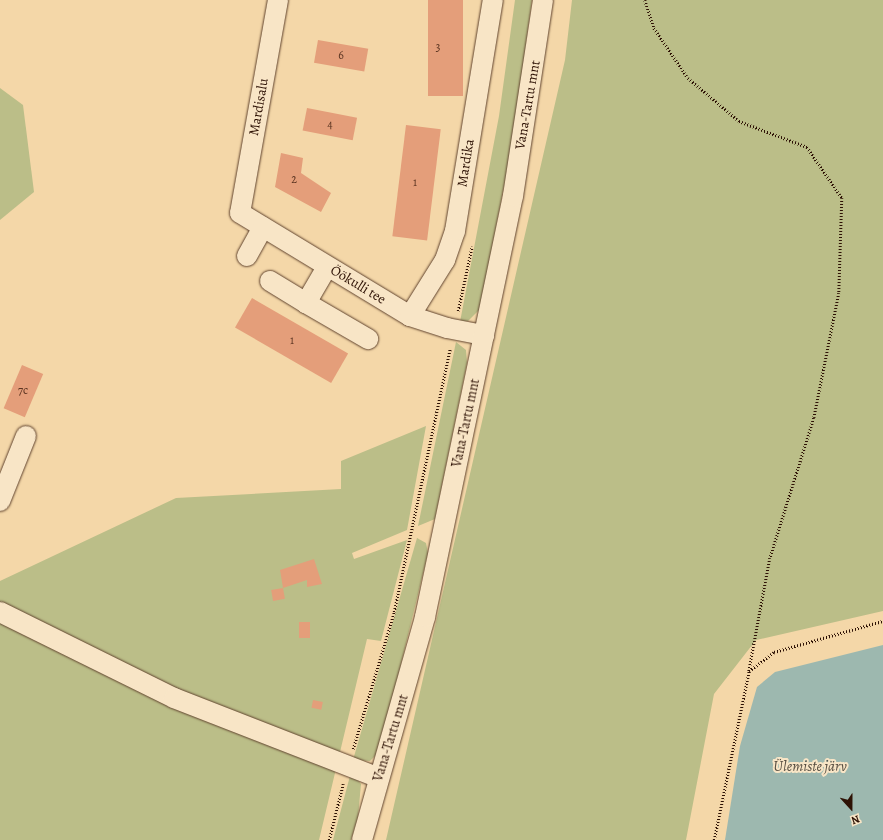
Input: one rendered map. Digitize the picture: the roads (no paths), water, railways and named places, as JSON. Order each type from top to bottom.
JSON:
[{"type":"street","name":"Mardisalu","points":[[240,213],[278,0]]},
{"type":"street","name":"Mardika","points":[[410,316],[445,260],[455,231],[492,0]]},
{"type":"street","name":"Vana-Tartu mnt","points":[[362,840],[379,778],[402,706],[425,617],[484,335],[530,100],[543,0]]},
{"type":"street","name":"Öökulli tee","points":[[240,213],[326,267],[410,316],[447,328],[484,335]]},
{"type":"street","points":[[247,256],[263,227]]},
{"type":"street","points":[[306,302],[326,267]]},
{"type":"street","points":[[270,282],[368,339]]},
{"type":"street","points":[[0,501],[26,436]]},
{"type":"street","points":[[0,612],[174,698],[348,764],[379,778]]},
{"type":"water","name":"Ülemiste järv","points":[[883,645],[883,840],[725,840],[740,746],[757,687],[775,672]]}]
